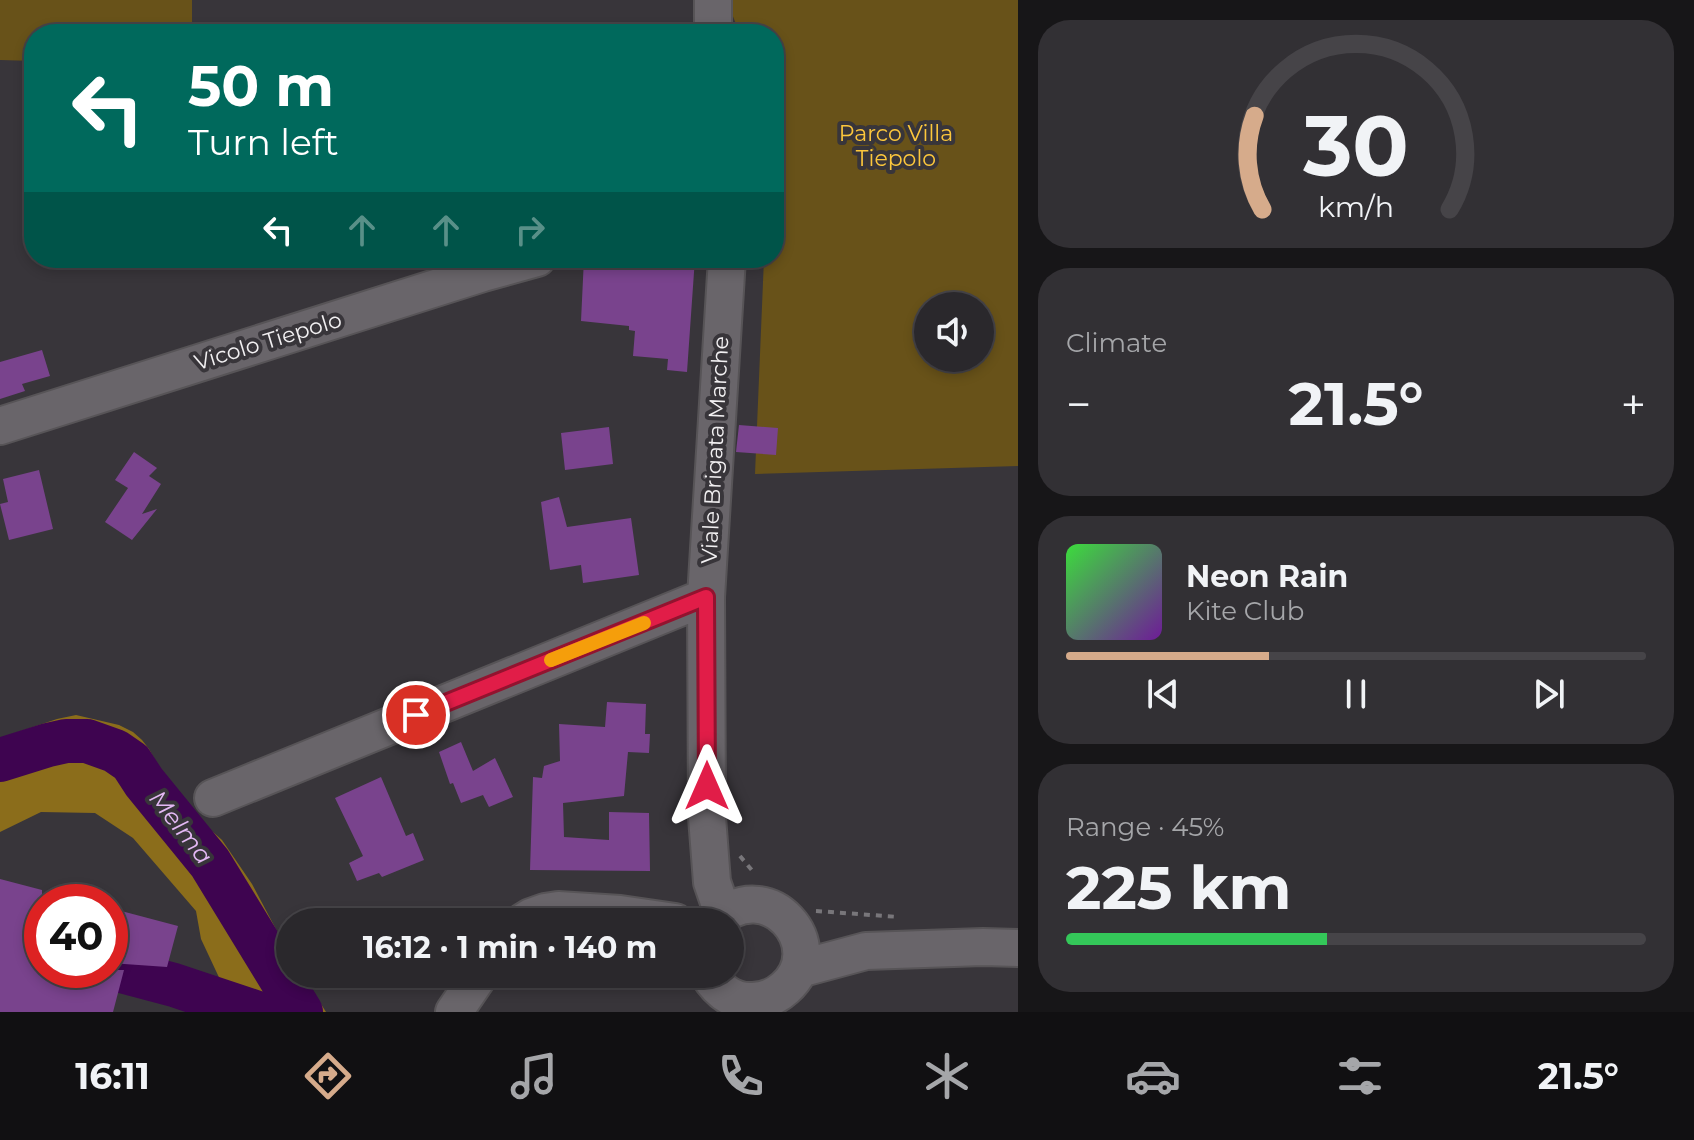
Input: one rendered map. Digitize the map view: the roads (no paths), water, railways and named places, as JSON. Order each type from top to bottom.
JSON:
[{"type":"street","points":[[713,0],[713,24]]},
{"type":"street","name":"Vicolo Tiepolo","points":[[0,426],[501,268]]},
{"type":"street","name":"Viale Brigata Marche","points":[[726,268],[706,597],[707,817],[732,900]]},
{"type":"street","points":[[213,798],[706,597]]},
{"type":"street","points":[[732,900],[765,906],[788,919],[804,920],[866,951]]},
{"type":"street","points":[[726,997],[762,1001],[778,995],[790,984],[799,969],[804,920]]},
{"type":"street","points":[[799,969],[866,951],[1018,948]]},
{"type":"street","points":[[454,1012],[470,988]]},
{"type":"waterway","name":"Melma","points":[[0,760],[66,741],[87,741],[115,751],[131,762],[210,863],[301,1012]]},
{"type":"waterway","points":[[128,973],[255,1012]]},
{"type":"park label","name":"Parco Villa Tiepolo","points":[[896,146]]}]
